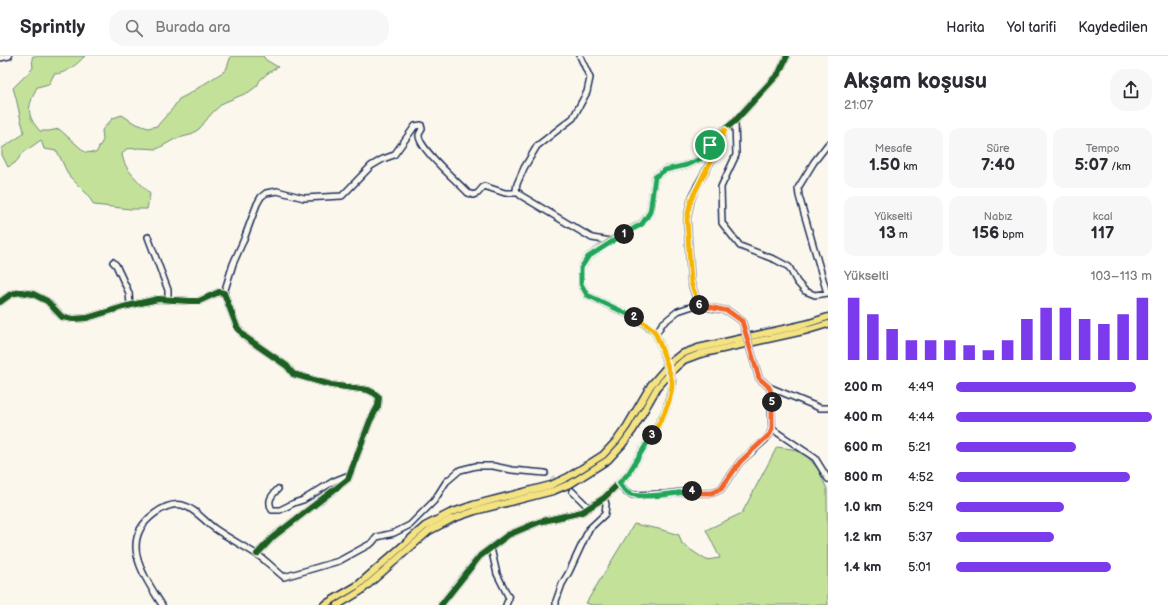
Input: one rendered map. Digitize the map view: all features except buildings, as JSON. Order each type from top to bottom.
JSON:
[{"type":"main road","points":[[324,605],[358,585],[426,526],[450,513],[473,505],[551,485],[568,478],[603,455],[628,426],[652,385],[667,367],[681,354],[698,348],[806,324],[828,317]]},
{"type":"main road","points":[[338,605],[362,591],[429,531],[452,519],[475,511],[554,491],[572,483],[608,460],[626,440],[657,388],[684,360],[700,354],[808,330],[828,324]]},
{"type":"street","points":[[0,58],[9,56]]},
{"type":"street","points":[[518,193],[516,190],[517,184],[524,168],[537,146],[573,118],[587,92],[590,78],[580,56]]},
{"type":"street","points":[[441,605],[480,556],[508,535],[539,522],[582,512],[604,498],[628,474],[666,409],[673,382],[659,340],[654,331],[639,320],[587,295],[581,284],[581,268],[588,257],[611,241],[642,224],[650,212],[655,177],[665,170],[687,165],[702,158],[720,134],[735,121],[780,73],[787,56]]},
{"type":"street","points":[[735,121],[736,154],[721,187],[722,223],[740,246],[776,260],[789,268],[797,282],[805,291],[814,295],[828,293],[799,196],[798,188],[814,162],[828,144]]},
{"type":"street","points":[[256,554],[273,537],[316,502],[348,479],[370,420],[378,406],[379,397],[368,390],[332,385],[294,374],[287,366],[245,337],[237,327],[224,293],[233,264],[261,197],[266,193],[277,191],[304,198],[342,196],[371,166],[382,159],[394,155],[415,126],[421,125],[422,129],[419,134],[420,140],[433,159],[468,193],[473,195],[478,193],[484,186],[505,193],[518,193],[592,238],[611,241]]},
{"type":"street","points":[[699,306],[691,283],[687,219],[691,200],[714,156],[725,130]]},
{"type":"street","points":[[148,237],[168,290],[168,300]]},
{"type":"street","points":[[113,262],[116,264],[129,293],[130,305]]},
{"type":"street","points":[[0,302],[11,294],[21,292],[33,294],[47,301],[62,317],[73,319],[87,318],[130,305],[158,299],[190,302],[199,301],[219,292],[224,293]]},
{"type":"street","points":[[656,334],[662,324],[678,311],[696,305],[728,311],[742,321],[759,378],[769,387],[820,408],[828,408]]},
{"type":"street","points":[[619,483],[626,492],[634,496],[692,491],[712,493],[721,489],[740,462],[766,440],[770,434],[772,429],[771,392],[769,387]]},
{"type":"street","points":[[772,429],[815,458],[828,479]]},
{"type":"street","points":[[162,605],[146,580],[136,550],[139,531],[147,520],[166,506],[182,505],[194,511],[213,527],[256,554],[284,577],[339,561],[372,543],[377,538],[394,533],[410,525],[434,501],[446,482],[460,470],[476,466],[493,466],[512,470],[546,473]]},
{"type":"street","points":[[278,489],[270,498],[269,505],[272,510],[280,510],[303,500],[334,481],[349,475]]},
{"type":"street","points":[[572,491],[589,508]]},
{"type":"street","points":[[556,605],[562,584],[589,529],[605,514],[606,504],[604,498]]},
{"type":"street","points":[[491,548],[497,574],[509,598],[506,605]]},
{"type":"green space","points":[[33,56],[85,56],[67,71],[54,74],[49,84],[37,87],[30,105],[30,115],[40,131],[59,129],[85,152],[96,153],[103,140],[102,130],[113,118],[122,115],[134,123],[148,128],[157,126],[179,99],[226,70],[231,56],[263,56],[266,60],[278,67],[268,73],[260,80],[257,86],[249,92],[223,103],[212,113],[199,129],[190,135],[175,139],[157,149],[126,149],[122,154],[126,166],[150,194],[147,209],[130,209],[94,205],[87,194],[69,176],[57,151],[44,149],[41,140],[24,152],[15,163],[8,167],[2,155],[2,148],[22,135],[24,131],[13,88],[33,68]]},
{"type":"green space","points":[[777,447],[792,449],[807,456],[818,469],[827,489],[828,605],[592,605],[586,603],[634,524],[679,535],[682,544],[706,560],[720,558],[706,530],[742,513]]},
{"type":"tunnel","points":[[545,473],[572,491]]},
{"type":"cycle path","points":[[441,605],[480,556],[508,535],[539,522],[582,512],[604,498],[628,474],[666,409],[673,382],[654,331],[639,320],[587,295],[581,284],[581,268],[588,257],[612,240],[642,223],[650,212],[655,177],[665,170],[687,165],[702,158],[719,134],[735,121],[779,73],[787,56]]},
{"type":"cycle path","points":[[0,302],[11,294],[21,292],[33,294],[47,301],[62,317],[73,319],[87,318],[123,307],[158,299],[199,301],[219,292],[224,293],[237,327],[245,337],[287,366],[293,374],[331,385],[368,390],[379,397],[378,406],[370,421],[348,479],[273,537],[257,554]]},
{"type":"route","points":[[725,130],[714,156],[691,200],[687,219],[691,283],[699,306],[728,311],[742,321],[759,378],[769,387],[771,392],[773,421],[772,429],[766,440],[757,446],[740,462],[721,489],[712,493],[692,491],[634,496],[626,492],[619,483],[628,474],[656,428],[666,409],[673,382],[664,361],[659,340],[654,331],[639,320],[587,295],[581,284],[581,268],[588,257],[612,240],[642,224],[650,212],[655,177],[665,170],[687,165],[702,158],[710,145],[725,130]]}]
